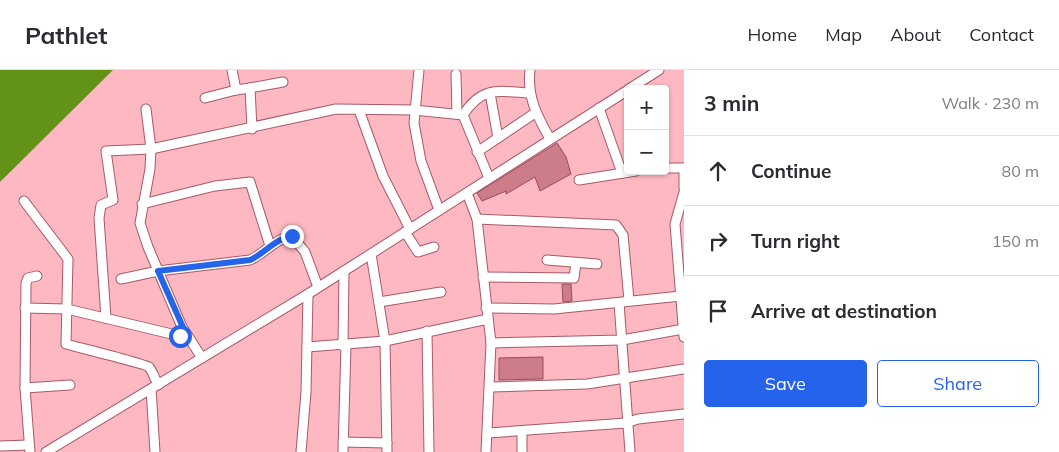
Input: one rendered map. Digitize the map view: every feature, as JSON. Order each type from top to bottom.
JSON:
[{"type":"street","points":[[232,70],[236,90]]},
{"type":"street","points":[[419,70],[414,123],[421,161],[439,210]]},
{"type":"street","points":[[530,70],[529,93],[535,113],[550,139]]},
{"type":"street","points":[[635,85],[659,70]]},
{"type":"street","points":[[456,74],[460,114],[489,178]]},
{"type":"street","points":[[205,98],[236,90],[282,82]]},
{"type":"street","points":[[250,88],[252,129]]},
{"type":"street","points":[[460,114],[474,99],[490,92],[529,93]]},
{"type":"street","points":[[490,92],[498,138]]},
{"type":"street","points":[[46,452],[308,294],[624,92]]},
{"type":"street","points":[[146,108],[151,149],[150,169],[140,223],[158,271],[186,334],[202,358]]},
{"type":"street","points":[[579,180],[622,173],[599,108]]},
{"type":"street","points":[[106,318],[100,218],[101,205],[112,201],[113,198],[106,151],[151,149],[252,129],[336,109],[414,110],[460,114]]},
{"type":"street","points":[[359,110],[383,176],[418,252],[434,247]]},
{"type":"street","points":[[477,152],[535,113]]},
{"type":"street","points":[[669,168],[684,168],[684,188]]},
{"type":"street","points":[[142,204],[215,186],[250,182],[270,246]]},
{"type":"street","points":[[467,192],[477,219],[491,343],[486,452]]},
{"type":"street","points":[[491,343],[622,340],[684,332],[675,224],[684,192]]},
{"type":"street","points":[[24,201],[66,255],[70,266],[66,344],[84,347],[134,363],[143,363],[149,367],[155,387],[156,452]]},
{"type":"street","points":[[477,219],[616,225],[623,235],[630,300]]},
{"type":"street","points":[[121,279],[158,271],[250,260],[287,237],[294,238],[305,252],[318,287]]},
{"type":"street","points":[[344,271],[343,447],[387,448],[384,341],[371,254]]},
{"type":"street","points":[[547,260],[597,264]]},
{"type":"street","points":[[483,277],[574,278],[576,263]]},
{"type":"street","points":[[0,446],[29,448],[25,388],[26,283],[28,278],[37,276]]},
{"type":"street","points":[[379,302],[441,292]]},
{"type":"street","points":[[301,452],[306,392],[308,294]]},
{"type":"street","points":[[486,308],[554,309],[681,296]]},
{"type":"street","points":[[619,303],[626,423],[630,452]]},
{"type":"street","points":[[25,308],[67,310],[180,336],[186,334]]},
{"type":"street","points":[[307,347],[345,346],[384,341],[488,319]]},
{"type":"street","points":[[426,331],[429,452]]},
{"type":"street","points":[[490,387],[587,384],[684,369]]},
{"type":"street","points":[[25,388],[70,385]]},
{"type":"street","points":[[488,433],[626,423],[638,419],[684,414]]},
{"type":"street","points":[[522,431],[522,452]]},
{"type":"shaded area","points":[[0,70],[113,70],[0,182]]},
{"type":"building","points":[[557,143],[566,157],[571,174],[540,191],[535,177],[506,194],[506,191],[482,201],[477,193]]},
{"type":"building","points":[[562,284],[571,284],[572,301],[563,302]]},
{"type":"building","points":[[543,357],[543,379],[499,380],[499,358]]},
{"type":"route","points":[[180,336],[186,334],[158,271],[250,260],[260,255],[270,246],[292,236]]}]
